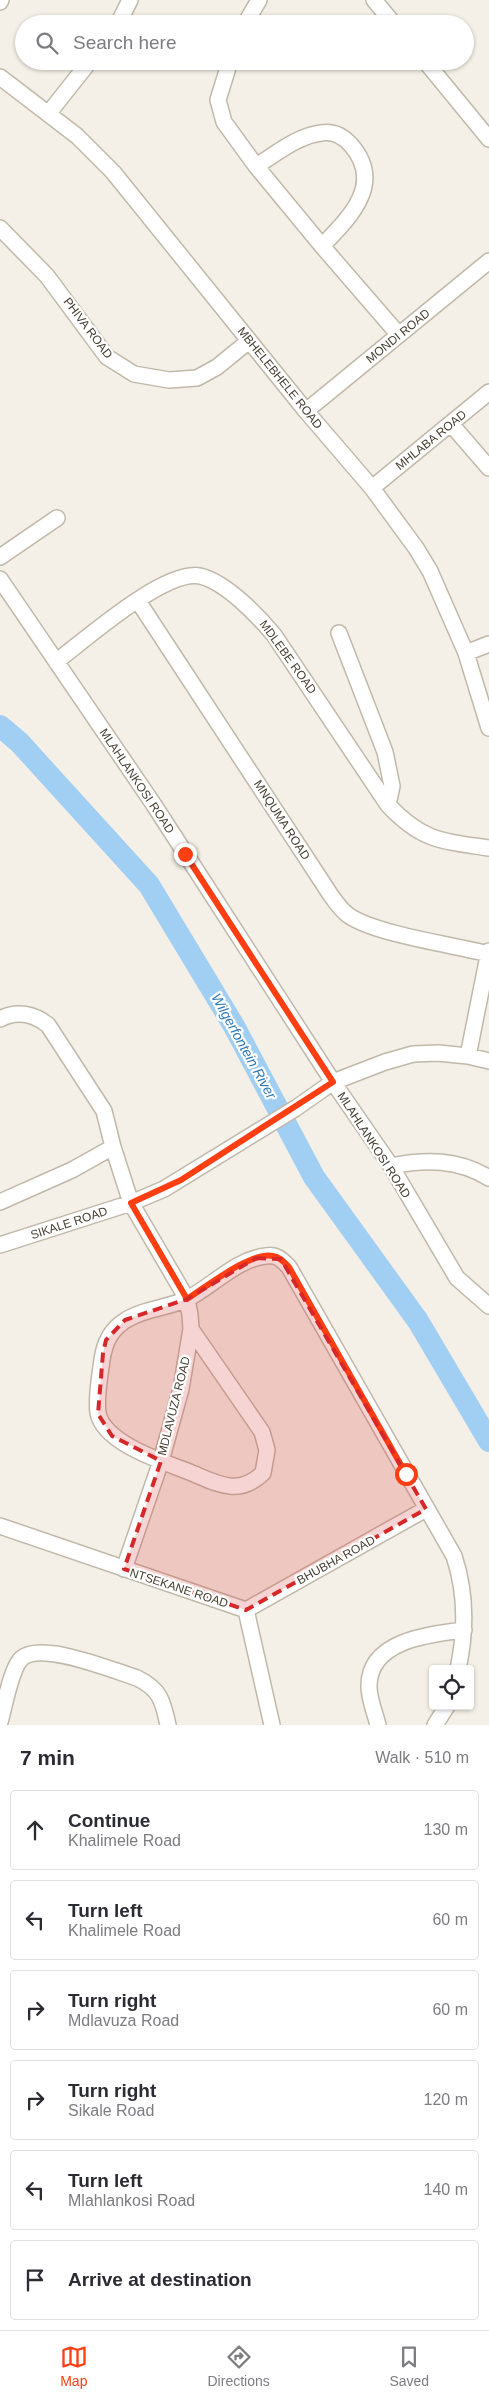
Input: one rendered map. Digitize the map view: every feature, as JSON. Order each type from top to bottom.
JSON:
[{"type":"street","points":[[122,15],[130,0]]},
{"type":"street","points":[[250,15],[259,0]]},
{"type":"street","points":[[374,0],[386,15]]},
{"type":"street","points":[[48,114],[83,70]]},
{"type":"street","points":[[227,70],[220,88],[219,110],[224,122],[256,166],[399,335]]},
{"type":"street","points":[[432,70],[489,139]]},
{"type":"street","name":"MBHELEBHELE ROAD","points":[[0,77],[77,136],[113,172],[306,411],[372,488],[430,571],[466,653],[489,728]]},
{"type":"street","points":[[256,166],[300,140],[323,132],[340,136],[353,148],[362,162],[365,172],[360,201],[350,218],[322,246]]},
{"type":"street","name":"PHIVA ROAD","points":[[0,228],[47,276],[107,357],[134,374],[170,380],[197,378],[217,366],[249,341]]},
{"type":"street","name":"MONDI ROAD","points":[[306,411],[489,261]]},
{"type":"street","name":"MHLABA ROAD","points":[[372,488],[489,392]]},
{"type":"street","points":[[451,424],[489,468]]},
{"type":"street","points":[[0,557],[57,518]]},
{"type":"street","name":"MDLEBE ROAD","points":[[57,661],[158,586],[187,576],[199,576],[212,580],[259,617],[274,635],[388,805],[409,826],[434,839],[489,848]]},
{"type":"street","name":"MLAHLANKOSI ROAD","points":[[0,579],[154,805],[333,1082],[391,1166],[457,1278],[489,1306]]},
{"type":"street","name":"MNQUMA ROAD","points":[[138,601],[330,894],[347,914],[364,923],[489,953]]},
{"type":"street","points":[[339,633],[385,752],[392,786],[388,805]]},
{"type":"street","points":[[466,653],[489,644]]},
{"type":"street","points":[[468,1056],[489,953]]},
{"type":"street","name":"MDLAVUZA ROAD","points":[[0,1019],[17,1014],[27,1014],[38,1018],[48,1025],[104,1111],[113,1147],[131,1203],[187,1299],[191,1329],[181,1389],[161,1461],[124,1569]]},
{"type":"street","name":"SIKALE ROAD","points":[[0,1245],[131,1203],[181,1180],[296,1108],[333,1082],[385,1062],[413,1054],[438,1053],[468,1056],[489,1061]]},
{"type":"street","points":[[0,1202],[72,1170],[113,1147]]},
{"type":"street","points":[[391,1166],[445,1161],[463,1165],[489,1178]]},
{"type":"street","points":[[191,1329],[259,1427],[267,1450],[263,1473],[255,1481],[245,1486],[233,1487],[161,1461],[112,1436],[98,1414],[97,1395],[102,1353],[106,1340],[113,1330],[124,1320],[187,1299],[243,1264],[267,1255],[281,1259],[289,1267],[426,1509],[448,1544],[458,1568],[464,1630],[459,1665]]},
{"type":"street","name":"BHUBHA ROAD","points":[[246,1610],[426,1509]]},
{"type":"street","name":"NTSEKANE ROAD","points":[[0,1526],[246,1610]]},
{"type":"street","points":[[246,1610],[272,1725]]},
{"type":"street","points":[[378,1725],[369,1687],[370,1676],[378,1661],[398,1645],[420,1636],[464,1630]]},
{"type":"street","points":[[0,1722],[16,1667],[24,1657],[38,1652],[67,1656],[148,1683],[155,1688],[161,1698],[168,1725]]},
{"type":"street","points":[[435,1725],[444,1710]]},
{"type":"highlighted area","points":[[256,1258],[281,1259],[426,1509],[246,1610],[124,1569],[161,1461],[112,1436],[98,1414],[103,1353],[106,1340],[125,1320],[187,1299]]},
{"type":"waterway","name":"Wilgerfontein River","points":[[0,726],[19,742],[149,885],[234,1026],[314,1177],[418,1321],[489,1441]]},
{"type":"route","points":[[185,854],[333,1082],[296,1108],[181,1180],[131,1203],[187,1299],[256,1258],[267,1255],[281,1259],[289,1267],[406,1474]]}]
